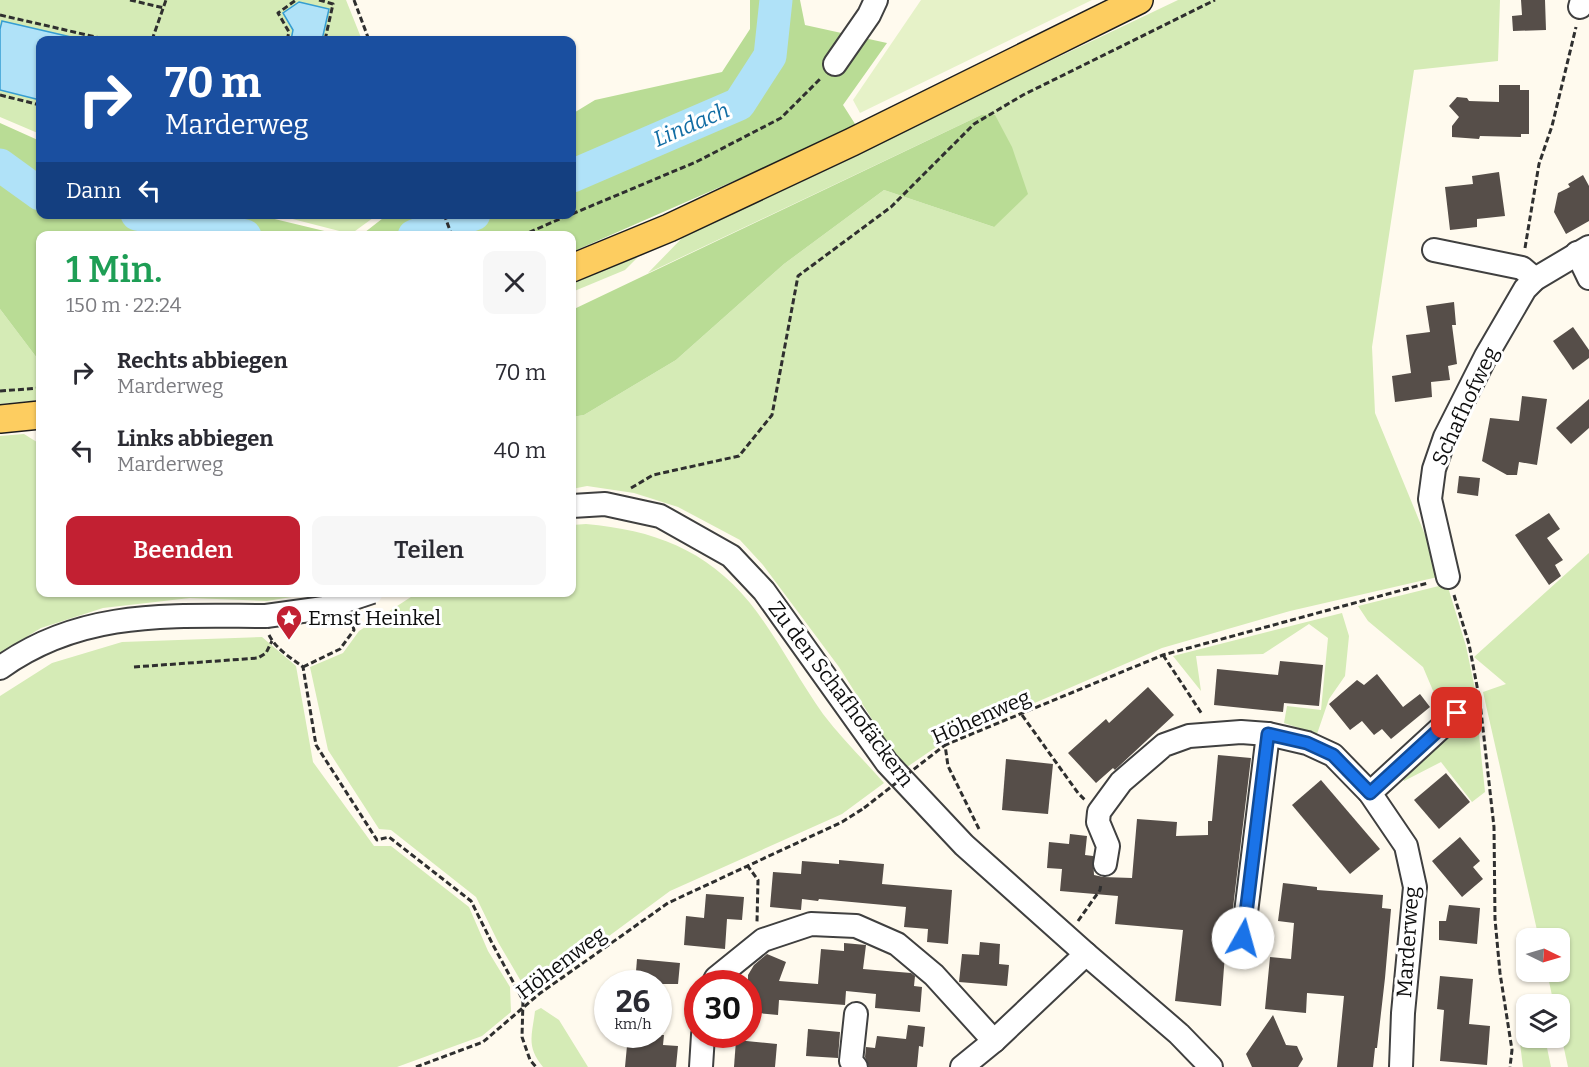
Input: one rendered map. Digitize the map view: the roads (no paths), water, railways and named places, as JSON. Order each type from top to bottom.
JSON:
[{"type":"main road","points":[[576,266],[669,228],[809,162],[1139,0]]},
{"type":"main road","points":[[0,419],[36,415]]},
{"type":"street","points":[[835,64],[869,15],[876,0]]},
{"type":"street","points":[[1434,250],[1528,273]]},
{"type":"street","name":"Schafhofweg","points":[[1448,577],[1430,499],[1434,469],[1445,437],[1486,356],[1525,289],[1528,273],[1583,250],[1589,278]]},
{"type":"street","name":"Zu den Schafhofäckern","points":[[576,506],[605,504],[660,516],[731,556],[764,591],[887,763],[964,845],[1179,1034],[1211,1067]]},
{"type":"street","points":[[0,668],[29,650],[81,628],[123,619],[164,616],[266,616],[324,608],[357,597]]},
{"type":"street","points":[[1370,793],[1457,713]]},
{"type":"street","name":"Marderweg","points":[[1105,864],[1108,846],[1098,822],[1099,812],[1121,783],[1164,745],[1189,736],[1241,732],[1268,734],[1307,743],[1333,755],[1370,793],[1406,846],[1415,887],[1402,1013],[1401,1067]]},
{"type":"street","points":[[1243,938],[1268,734]]},
{"type":"street","points":[[726,970],[763,940],[811,924],[856,926],[897,944],[934,975],[994,1041]]},
{"type":"street","points":[[962,1067],[994,1041],[1086,954]]},
{"type":"street","points":[[856,1014],[851,1061],[856,1067]]},
{"type":"street","points":[[701,1067],[702,1048]]},
{"type":"water","points":[[299,2],[329,9],[323,36],[292,36],[293,30],[283,13]]},
{"type":"water","points":[[2,21],[67,36],[36,36],[36,99],[0,90]]},
{"type":"waterway","name":"Lindach","points":[[576,174],[739,104],[770,56],[776,0]]},
{"type":"waterway","name":"Lindach","points":[[0,165],[36,191]]},
{"type":"waterway","name":"Lindach","points":[[162,219],[220,231]]},
{"type":"waterway","name":"Lindach","points":[[428,231],[460,219]]},
{"type":"place","name":"Ernst Heinkel","points":[[289,641]]}]
